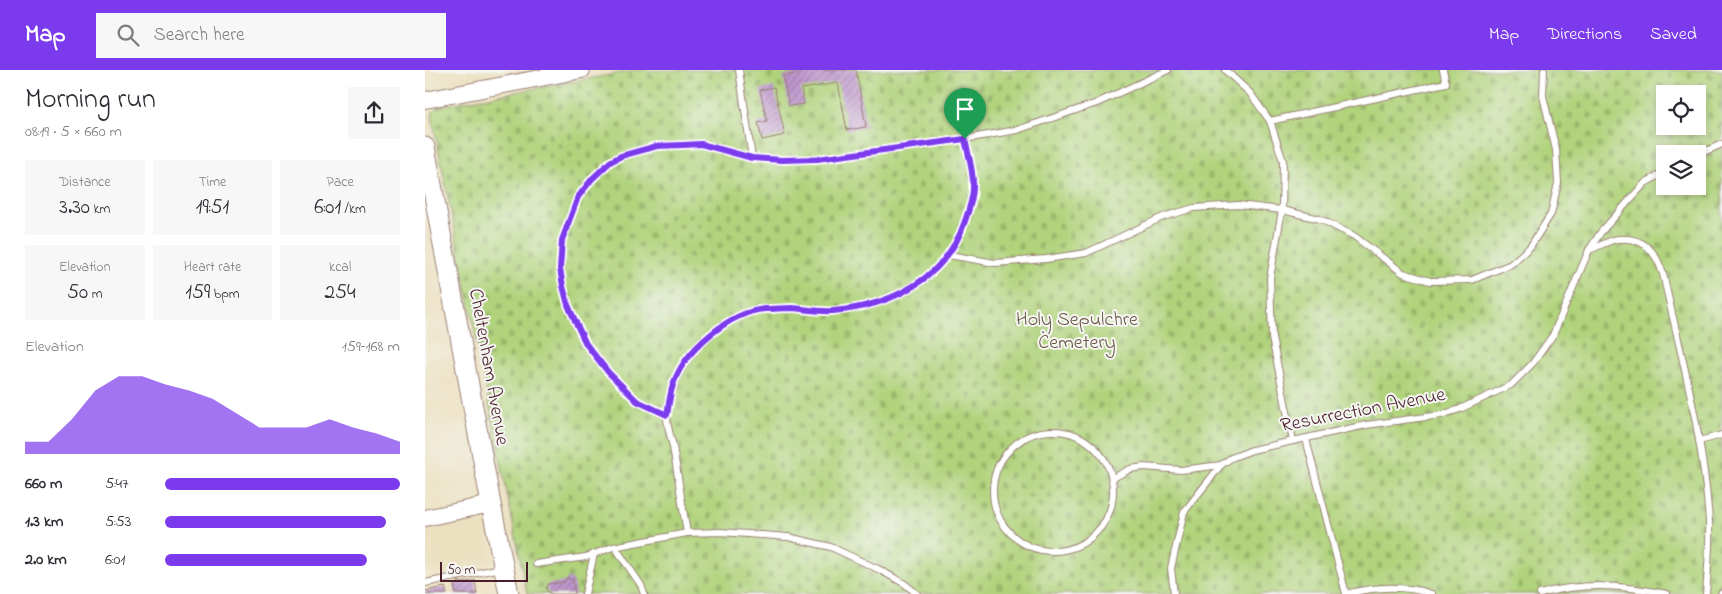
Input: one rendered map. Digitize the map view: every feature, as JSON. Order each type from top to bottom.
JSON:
[{"type":"main road","name":"Cheltenham Avenue","points":[[425,148],[509,594]]},
{"type":"street","points":[[425,100],[581,70]]},
{"type":"street","points":[[425,518],[491,504]]},
{"type":"lane","points":[[739,70],[752,158]]},
{"type":"lane","points":[[667,415],[637,401],[608,372],[586,344],[568,305],[563,286],[560,269],[562,240],[578,197],[592,179],[610,162],[621,156],[657,146],[701,144],[752,158],[782,160],[817,159],[965,139],[1017,130],[1097,103],[1168,70]]},
{"type":"lane","points":[[1225,70],[1250,93],[1269,121],[1283,161],[1282,210],[1270,278],[1272,338],[1293,441]]},
{"type":"lane","points":[[1269,121],[1446,84],[1443,70]]},
{"type":"lane","points":[[949,255],[995,263],[1046,259],[1086,253],[1163,217],[1194,208],[1238,205],[1282,210],[1320,219],[1354,236],[1403,273],[1430,281],[1472,280],[1511,264],[1530,247],[1551,214],[1558,183],[1556,150],[1543,96],[1544,70]]},
{"type":"lane","points":[[687,533],[667,415],[674,382],[681,368],[696,348],[727,322],[762,309],[792,308],[834,311],[870,305],[896,295],[927,278],[949,255],[964,225],[969,210],[973,185],[965,139]]},
{"type":"lane","points":[[1706,151],[1722,144]]},
{"type":"lane","name":"Resurrection Avenue","points":[[1221,465],[1231,458],[1252,450],[1365,425],[1441,415],[1459,409],[1511,385],[1533,363],[1553,335],[1589,250],[1601,232],[1645,183],[1656,177]]},
{"type":"lane","points":[[1589,250],[1617,239],[1635,241],[1647,246],[1658,258],[1699,441],[1706,488],[1709,523],[1706,594]]},
{"type":"lane","points":[[1059,430],[1077,436],[1093,446],[1105,460],[1113,478],[1113,499],[1107,520],[1094,536],[1077,548],[1056,552],[1035,549],[1016,539],[1002,524],[994,504],[992,485],[997,467],[1007,451],[1022,439],[1040,432],[1059,430]]},
{"type":"lane","points":[[1699,441],[1722,435]]},
{"type":"lane","points":[[1306,439],[1346,594],[1381,588],[1418,590],[1432,594]]},
{"type":"lane","points":[[1113,478],[1130,469],[1144,467],[1181,470],[1221,465]]},
{"type":"lane","points":[[1175,594],[1171,568],[1184,512],[1221,465]]},
{"type":"lane","points":[[536,564],[586,557],[615,547],[687,533],[721,532],[788,537],[831,547],[880,570],[905,584],[917,594]]},
{"type":"lane","points":[[615,547],[641,585],[644,594]]},
{"type":"lane","points":[[585,594],[593,554]]},
{"type":"lane","points":[[425,583],[503,568]]},
{"type":"lane","points":[[1540,594],[1593,585],[1631,587],[1667,594]]},
{"type":"green space","name":"Holy Sepulchre Cemetery","points":[[637,70],[1722,70],[1722,594],[527,594],[432,117],[433,112],[439,106]]},
{"type":"building","points":[[817,70],[856,70],[866,127],[847,130],[838,83],[801,89],[804,104],[789,106],[783,76]]},
{"type":"building","points":[[774,87],[785,135],[762,140],[758,123],[767,121],[760,90]]},
{"type":"building","points":[[567,578],[573,580],[575,594],[551,594],[547,591],[548,584],[565,582]]},
{"type":"building","points":[[475,580],[477,594],[456,594],[454,585],[458,584],[458,581],[461,583]]},
{"type":"building","points":[[445,587],[447,594],[426,594],[425,591]]},
{"type":"route","points":[[965,139],[973,185],[969,210],[964,225],[949,255],[927,278],[896,295],[870,305],[834,311],[792,308],[762,309],[727,322],[696,348],[681,368],[674,382],[667,415],[637,401],[608,372],[586,344],[568,305],[563,286],[560,269],[562,240],[578,197],[592,179],[610,162],[621,156],[657,146],[701,144],[752,158],[782,160],[817,159],[965,139]]}]
